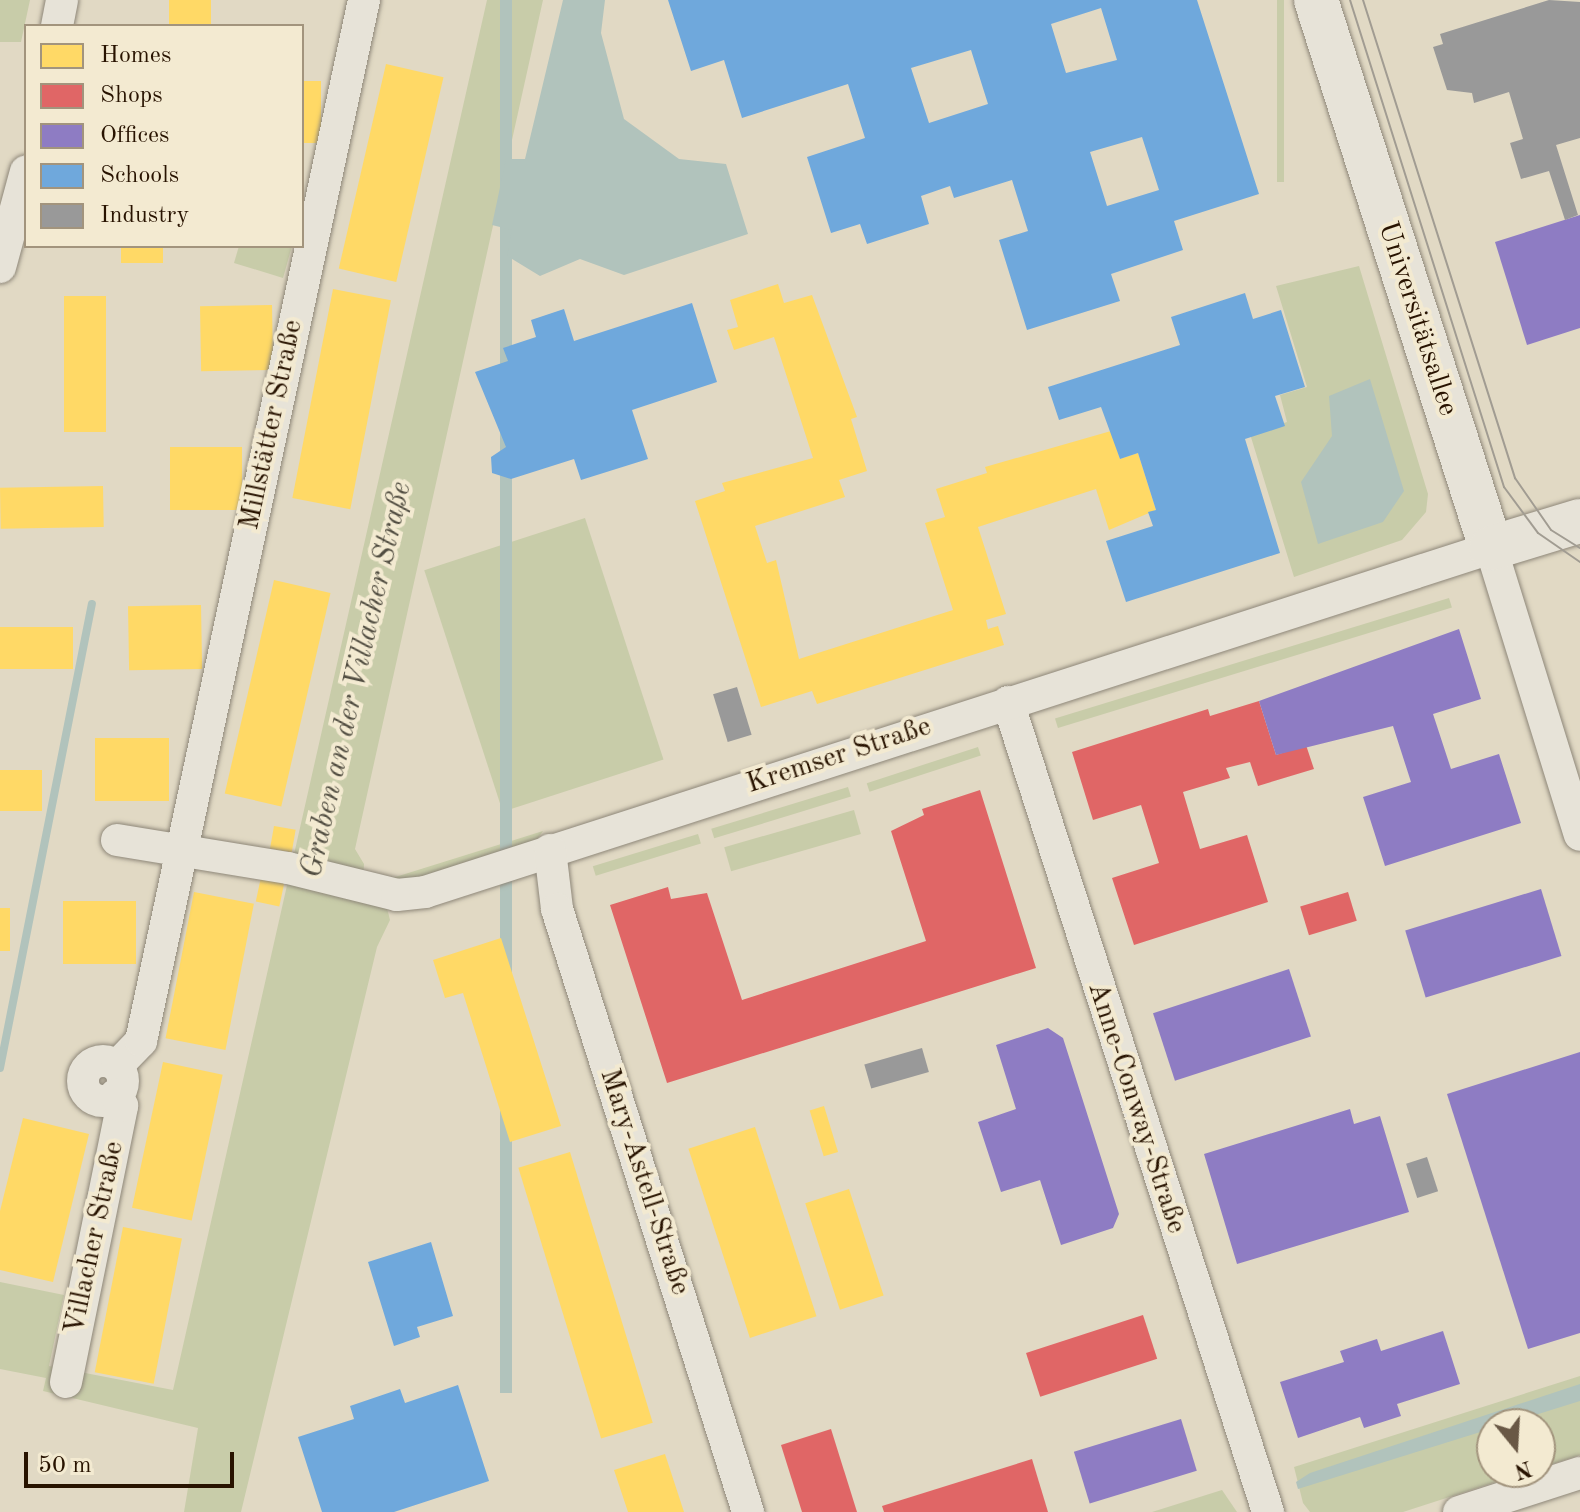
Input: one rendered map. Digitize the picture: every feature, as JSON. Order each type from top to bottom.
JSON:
[{"type":"street","points":[[57,24],[62,0]]},
{"type":"street","name":"Millstätter Straße","points":[[181,850],[364,0]]},
{"type":"street","name":"Universitätsallee","points":[[1316,0],[1491,548]]},
{"type":"street","points":[[0,267],[24,178]]},
{"type":"street","points":[[1580,521],[1491,548],[1580,835]]},
{"type":"street","name":"Kremser Straße","points":[[117,840],[288,868],[397,895],[550,850],[1491,548]]},
{"type":"street","name":"Anne-Conway-Straße","points":[[1008,702],[1268,1512]]},
{"type":"street","name":"Villacher Straße","points":[[66,1382],[122,1106],[116,1081],[141,1041],[181,850]]},
{"type":"street","name":"Mary-Astell-Straße","points":[[550,850],[557,909],[748,1512]]},
{"type":"street","points":[[1459,1512],[1580,1473]]},
{"type":"green space","points":[[0,0],[30,0],[21,42],[0,42]]},
{"type":"green space","points":[[487,0],[543,0],[355,849],[364,864],[362,901],[387,908],[390,920],[377,947],[241,1512],[184,1512],[198,1428],[43,1391],[46,1378],[0,1369],[0,1282],[64,1295],[49,1366],[173,1390]]},
{"type":"green space","points":[[1277,0],[1284,0],[1284,182],[1277,182]]},
{"type":"green space","points":[[238,248],[291,248],[283,278],[234,263]]},
{"type":"green space","points":[[1359,266],[1428,494],[1426,512],[1402,540],[1294,577],[1250,434],[1287,422],[1280,395],[1307,387],[1276,286]]},
{"type":"green space","points":[[585,518],[663,760],[503,812],[424,570]]},
{"type":"green space","points":[[1449,598],[1452,608],[1058,728],[1055,718]]},
{"type":"green space","points":[[978,747],[981,756],[870,792],[867,783]]},
{"type":"green space","points":[[848,787],[851,797],[714,838],[711,829]]},
{"type":"green space","points":[[854,810],[861,834],[731,871],[724,847]]},
{"type":"green space","points":[[543,831],[532,847],[419,881],[389,879]]},
{"type":"green space","points":[[698,834],[701,844],[596,876],[593,866]]},
{"type":"green space","points":[[1580,1376],[1580,1455],[1556,1463],[1556,1408],[1479,1408]]},
{"type":"green space","points":[[1476,1409],[1477,1488],[1403,1512],[1310,1512],[1303,1503],[1294,1467]]},
{"type":"green space","points":[[1222,1490],[1237,1512],[1152,1512]]},
{"type":"water","points":[[500,0],[512,0],[512,1393],[500,1393]]},
{"type":"water","points":[[563,0],[605,0],[601,33],[624,119],[679,159],[726,164],[748,234],[624,275],[580,259],[540,276],[507,256],[512,230],[492,225],[506,159],[525,159]]},
{"type":"water","points":[[1370,379],[1404,491],[1383,522],[1318,544],[1301,482],[1332,436],[1329,396]]},
{"type":"water","points":[[1580,1384],[1580,1401],[1556,1408],[1507,1408]]},
{"type":"water","points":[[1476,1418],[1476,1433],[1298,1489],[1296,1482],[1310,1473]]},
{"type":"building: Homes","points":[[169,0],[211,0],[211,24],[169,24]]},
{"type":"building: Homes","points":[[386,64],[443,77],[396,282],[339,269]]},
{"type":"building: Homes","points":[[304,81],[321,81],[321,143],[304,143]]},
{"type":"building: Homes","points":[[121,248],[163,248],[163,263],[121,263]]},
{"type":"building: Homes","points":[[778,284],[784,303],[812,295],[857,417],[851,419],[867,471],[839,480],[845,497],[755,526],[767,563],[776,560],[799,659],[953,610],[925,523],[945,517],[936,489],[987,473],[985,467],[1111,431],[1120,459],[1138,453],[1156,510],[1109,530],[1096,489],[978,527],[1006,614],[986,620],[988,629],[998,626],[1004,645],[817,704],[812,691],[761,707],[695,501],[725,491],[722,483],[813,458],[774,337],[734,350],[727,330],[738,327],[730,300]]},
{"type":"building: Homes","points":[[333,289],[391,300],[350,509],[292,498]]},
{"type":"building: Homes","points":[[64,296],[106,296],[106,432],[64,432]]},
{"type":"building: Homes","points":[[272,305],[273,370],[201,371],[200,306]]},
{"type":"building: Homes","points":[[170,447],[242,447],[242,510],[170,510]]},
{"type":"building: Homes","points":[[103,486],[104,527],[1,529],[0,488]]},
{"type":"building: Homes","points":[[274,580],[331,593],[281,806],[225,793]]},
{"type":"building: Homes","points":[[201,605],[202,669],[129,670],[128,606]]},
{"type":"building: Homes","points":[[0,627],[73,627],[73,669],[0,669]]},
{"type":"building: Homes","points":[[95,738],[169,738],[169,801],[95,801]]},
{"type":"building: Homes","points":[[0,770],[42,770],[42,811],[0,811]]},
{"type":"building: Homes","points":[[274,826],[296,830],[292,852],[270,849]]},
{"type":"building: Homes","points":[[261,877],[284,882],[279,906],[256,901]]},
{"type":"building: Homes","points":[[194,892],[254,904],[225,1050],[166,1038]]},
{"type":"building: Homes","points":[[63,901],[136,901],[136,964],[63,964]]},
{"type":"building: Homes","points":[[0,908],[10,908],[10,951],[0,951]]},
{"type":"building: Homes","points":[[501,938],[561,1126],[510,1142],[463,993],[445,998],[433,960]]},
{"type":"building: Homes","points":[[163,1062],[223,1075],[192,1220],[132,1208]]},
{"type":"building: Homes","points":[[824,1106],[838,1152],[824,1156],[810,1110]]},
{"type":"building: Homes","points":[[23,1118],[89,1134],[53,1282],[0,1270],[0,1211]]},
{"type":"building: Homes","points":[[755,1127],[816,1316],[750,1338],[688,1149]]},
{"type":"building: Homes","points":[[570,1152],[653,1423],[601,1438],[518,1168]]},
{"type":"building: Homes","points":[[849,1189],[884,1296],[840,1310],[805,1203]]},
{"type":"building: Homes","points":[[123,1227],[182,1238],[154,1384],[95,1372]]},
{"type":"building: Homes","points":[[665,1454],[684,1512],[628,1512],[614,1470]]},
{"type":"building: Shops","points":[[1259,701],[1276,755],[1306,745],[1314,769],[1258,786],[1250,762],[1226,768],[1230,778],[1183,792],[1200,849],[1247,835],[1268,902],[1134,945],[1112,878],[1159,863],[1141,805],[1093,820],[1072,752],[1208,709],[1210,716]]},
{"type":"building: Shops","points":[[980,790],[1036,968],[667,1083],[610,905],[668,887],[671,899],[707,893],[742,1000],[926,941],[891,831],[924,815],[922,809]]},
{"type":"building: Shops","points":[[1348,892],[1357,921],[1309,935],[1300,907]]},
{"type":"building: Shops","points":[[1143,1315],[1157,1359],[1040,1397],[1026,1353]]},
{"type":"building: Shops","points":[[831,1429],[857,1512],[802,1512],[781,1445]]},
{"type":"building: Shops","points":[[1032,1459],[1048,1512],[884,1512],[882,1506]]},
{"type":"building: Offices","points":[[1580,215],[1580,328],[1527,345],[1495,242]]},
{"type":"building: Offices","points":[[1459,629],[1481,699],[1433,714],[1451,769],[1499,754],[1521,823],[1385,866],[1363,797],[1411,782],[1393,726],[1276,755],[1259,701]]},
{"type":"building: Offices","points":[[1541,889],[1561,956],[1426,997],[1405,931]]},
{"type":"building: Offices","points":[[1289,969],[1311,1037],[1175,1081],[1153,1013]]},
{"type":"building: Offices","points":[[1048,1028],[1063,1038],[1119,1214],[1113,1228],[1061,1245],[1040,1180],[1001,1192],[978,1122],[1016,1109],[996,1045]]},
{"type":"building: Offices","points":[[1580,1052],[1580,1333],[1528,1349],[1447,1094]]},
{"type":"building: Offices","points":[[1350,1109],[1354,1124],[1380,1116],[1409,1212],[1237,1264],[1204,1154]]},
{"type":"building: Offices","points":[[1443,1331],[1460,1384],[1397,1404],[1401,1416],[1364,1428],[1360,1417],[1298,1438],[1280,1382],[1344,1362],[1340,1351],[1377,1339],[1381,1351]]},
{"type":"building: Offices","points":[[1181,1419],[1197,1471],[1090,1503],[1074,1452]]},
{"type":"building: Schools","points":[[668,0],[1197,0],[1259,194],[1174,221],[1183,250],[1111,274],[1120,301],[1027,330],[999,240],[1028,231],[1012,180],[954,198],[950,186],[921,196],[929,224],[867,244],[860,224],[831,233],[807,157],[865,138],[848,84],[742,118],[724,60],[691,71]],"holes":[[[1101,8],[1117,60],[1066,73],[1051,24]],[[971,50],[988,104],[929,123],[911,68]],[[1142,137],[1159,190],[1107,206],[1090,152]]]},
{"type":"building: Schools","points":[[1245,293],[1253,319],[1281,310],[1305,387],[1275,396],[1285,426],[1245,439],[1280,553],[1126,602],[1106,541],[1153,526],[1148,512],[1156,510],[1138,453],[1120,459],[1101,407],[1059,420],[1048,387],[1180,345],[1171,317]]},
{"type":"building: Schools","points":[[692,303],[717,382],[632,410],[648,459],[581,480],[574,459],[511,479],[492,473],[491,457],[506,447],[475,372],[508,361],[503,348],[536,337],[531,320],[564,309],[574,341]]},
{"type":"building: Schools","points":[[431,1242],[453,1316],[417,1327],[420,1337],[394,1346],[368,1262]]},
{"type":"building: Schools","points":[[458,1385],[489,1481],[394,1512],[322,1512],[298,1437],[354,1419],[350,1406],[400,1389],[405,1403]]},
{"type":"building: Industry","points":[[1549,0],[1580,2],[1580,138],[1556,145],[1578,215],[1565,220],[1549,171],[1521,179],[1510,143],[1523,139],[1509,92],[1474,103],[1472,93],[1447,90],[1433,47],[1443,44],[1440,34]]},
{"type":"building: Industry","points":[[737,687],[752,735],[728,742],[713,694]]},
{"type":"building: Industry","points":[[922,1048],[929,1072],[871,1089],[864,1065]]},
{"type":"building: Industry","points":[[1427,1157],[1438,1191],[1417,1198],[1406,1164]]},
{"type":"waterway","points":[[0,1068],[92,604]]},
{"type":"tram line","points":[[1350,0],[1504,487],[1538,533],[1580,562]]},
{"type":"tram line","points":[[1363,0],[1515,478],[1551,530],[1580,548]]},
{"type":"water label","name":"Graben an der Villacher Straße","points":[[357,680]]}]
